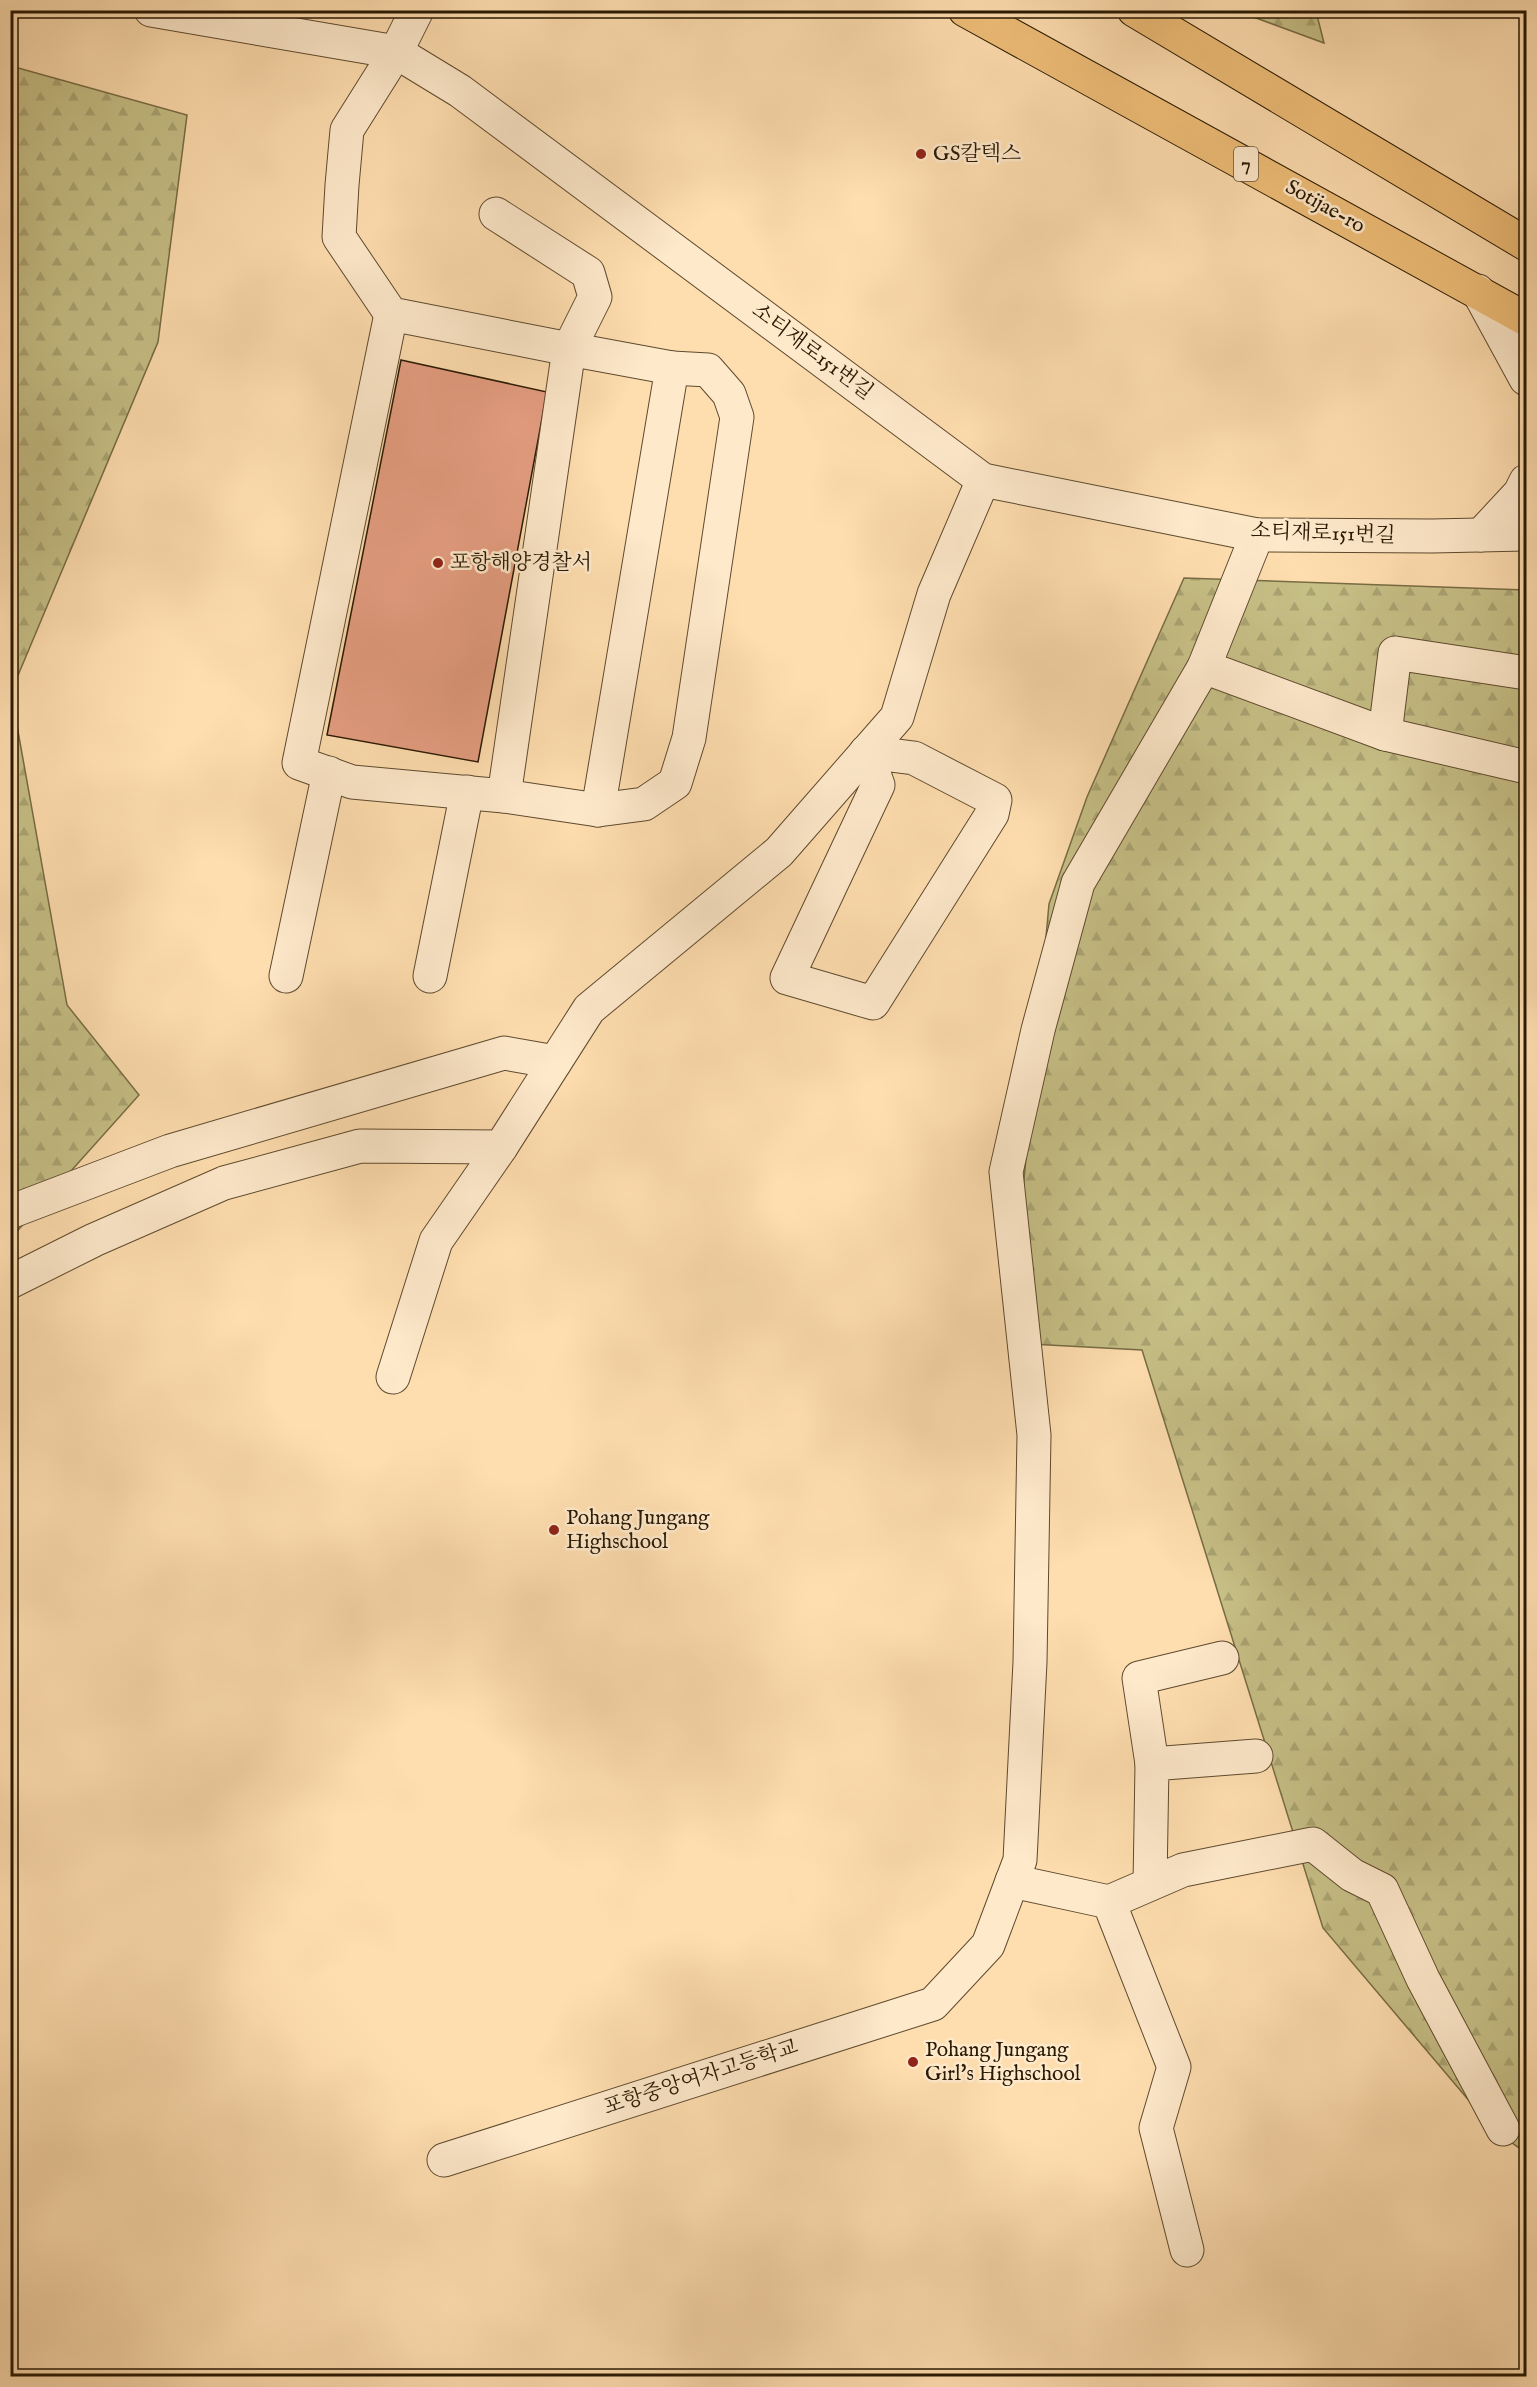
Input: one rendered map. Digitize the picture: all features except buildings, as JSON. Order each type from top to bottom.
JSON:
[{"type":"main road","name":"Sotijae-ro","points":[[965,10],[1527,319]]},
{"type":"main road","points":[[1134,10],[1527,244]]},
{"type":"lane","name":"소티재로151번길","points":[[151,10],[396,52],[460,91],[983,480],[1257,535],[1524,534]]},
{"type":"lane","points":[[391,314],[299,763],[352,782],[504,796],[598,810],[644,804],[675,783],[689,738],[737,417],[729,394],[708,370],[672,368],[391,314],[339,237],[347,130],[396,52],[417,10]]},
{"type":"lane","points":[[496,214],[588,273],[595,297],[569,349],[504,796]]},
{"type":"lane","points":[[1478,291],[1527,378]]},
{"type":"lane","points":[[598,810],[672,368]]},
{"type":"lane","points":[[393,1377],[436,1241],[501,1147],[588,1009],[779,852],[897,717],[934,594],[983,480]]},
{"type":"lane","points":[[1480,535],[1521,493],[1527,481]]},
{"type":"lane","name":"포항중앙여자고등학교","points":[[444,2160],[933,2004],[988,1945],[1020,1860],[1030,1662],[1034,1435],[1006,1172],[1038,1030],[1078,883],[1204,667],[1257,535]]},
{"type":"lane","points":[[1385,734],[1395,653],[1527,673]]},
{"type":"lane","points":[[1204,667],[1385,734],[1527,767]]},
{"type":"lane","points":[[866,752],[914,758],[995,800],[992,814],[873,1003],[787,978],[878,785],[866,752]]},
{"type":"lane","points":[[286,976],[329,774]]},
{"type":"lane","points":[[430,976],[467,792]]},
{"type":"lane","points":[[10,1212],[170,1151],[504,1053],[555,1062]]},
{"type":"lane","points":[[10,1282],[94,1240],[224,1183],[360,1146],[501,1147]]},
{"type":"lane","points":[[1150,1884],[1152,1764],[1139,1678],[1222,1658]]},
{"type":"lane","points":[[1152,1764],[1256,1756]]},
{"type":"lane","points":[[1012,1881],[1109,1902],[1183,1870],[1312,1844],[1352,1875],[1382,1890],[1423,1979],[1503,2129]]},
{"type":"lane","points":[[1109,1902],[1174,2067],[1156,2128],[1187,2250]]},
{"type":"green space","points":[[1237,11],[1316,11],[1324,43]]},
{"type":"green space","points":[[11,66],[187,115],[158,342],[11,692]]},
{"type":"green space","points":[[1184,578],[1526,590],[1526,2153],[1493,2129],[1323,1928],[1142,1350],[1013,1343],[1024,1180],[1049,904],[1087,797]]},
{"type":"green space","points":[[11,692],[67,1005],[139,1095],[11,1238]]},
{"type":"place","name":"GS칼텍스","points":[[921,154]]},
{"type":"place","name":"포항해양경찰서","points":[[438,563]]},
{"type":"place","name":"Pohang Jungang Highschool","points":[[554,1530]]},
{"type":"place","name":"Pohang Jungang Girl's Highschool","points":[[913,2062]]}]
